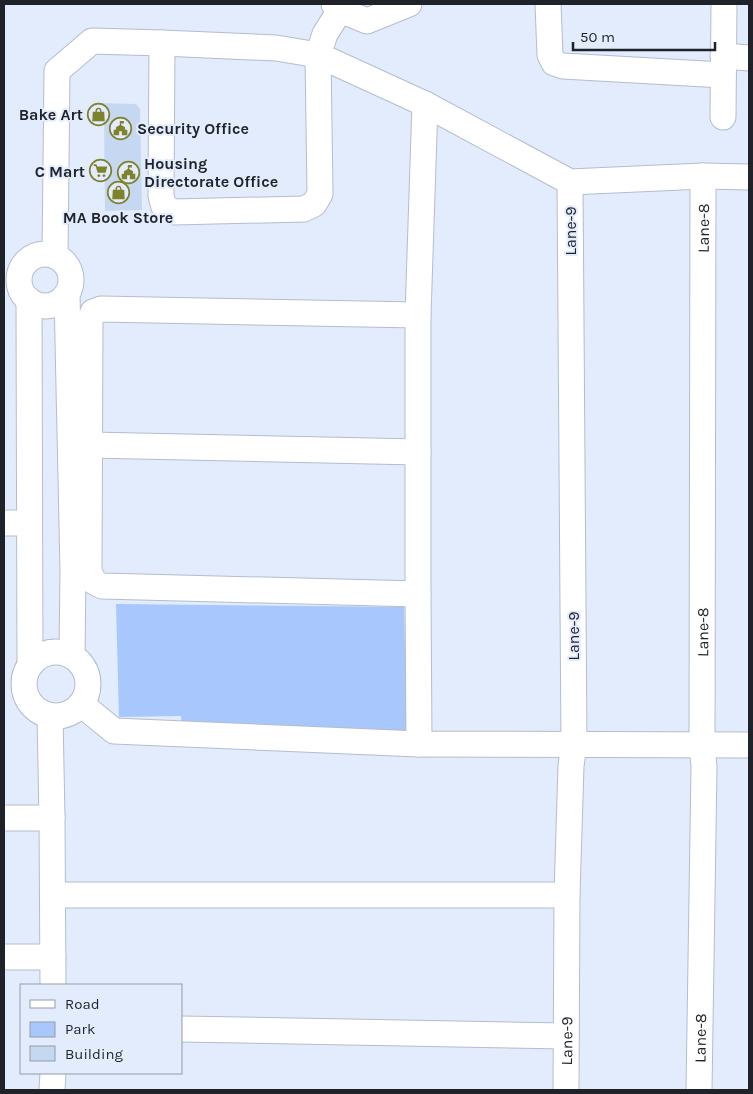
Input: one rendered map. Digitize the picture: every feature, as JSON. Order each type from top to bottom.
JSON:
[{"type":"street","points":[[162,42],[161,196],[164,207],[174,212],[304,209],[314,204],[320,194],[318,55],[337,7],[366,20],[409,4]]},
{"type":"street","points":[[548,4],[550,55],[554,63],[563,66],[723,66],[749,58]]},
{"type":"street","points":[[723,117],[724,4]]},
{"type":"street","points":[[55,256],[57,71],[92,41],[162,42],[276,48],[318,55],[425,104],[570,182],[703,176],[749,177]]},
{"type":"street","points":[[419,744],[418,315],[425,104]]},
{"type":"street","name":"Lane-8","points":[[699,1090],[704,767],[702,745],[703,176]]},
{"type":"street","name":"Lane-9","points":[[566,1090],[567,895],[571,766],[574,744],[570,182]]},
{"type":"street","points":[[16,282],[35,304],[50,306],[67,294],[71,280],[70,272],[62,260],[48,254],[40,254],[27,261],[16,282],[29,523],[19,676],[27,700],[33,708],[50,716],[59,716],[75,710],[86,696],[88,687],[84,670],[72,656],[64,653],[54,652],[37,658],[19,676]]},
{"type":"street","points":[[67,294],[73,561],[72,656]]},
{"type":"street","points":[[418,315],[101,309],[93,312],[90,321],[90,571],[94,582],[102,586],[418,594]]},
{"type":"street","points":[[90,445],[418,452]]},
{"type":"street","points":[[4,523],[29,523]]},
{"type":"street","points":[[81,704],[114,731],[419,744],[749,745]]},
{"type":"street","points":[[50,716],[53,984]]},
{"type":"street","points":[[4,818],[52,818]]},
{"type":"street","points":[[53,895],[567,895]]},
{"type":"street","points":[[4,957],[53,957]]},
{"type":"street","points":[[182,1029],[566,1036]]},
{"type":"street","points":[[52,1090],[53,1074]]},
{"type":"green space","points":[[116,604],[404,607],[407,731],[182,729],[181,716],[119,717]]},
{"type":"building","points":[[99,103],[136,104],[140,109],[142,210],[105,211],[104,110]]},
{"type":"place","name":"Bake Art","points":[[99,114]]},
{"type":"place","name":"Security Office","points":[[121,128]]},
{"type":"place","name":"C Mart","points":[[101,171]]},
{"type":"place","name":"Housing Directorate Office","points":[[128,172]]},
{"type":"place","name":"MA Book Store","points":[[118,193]]}]
